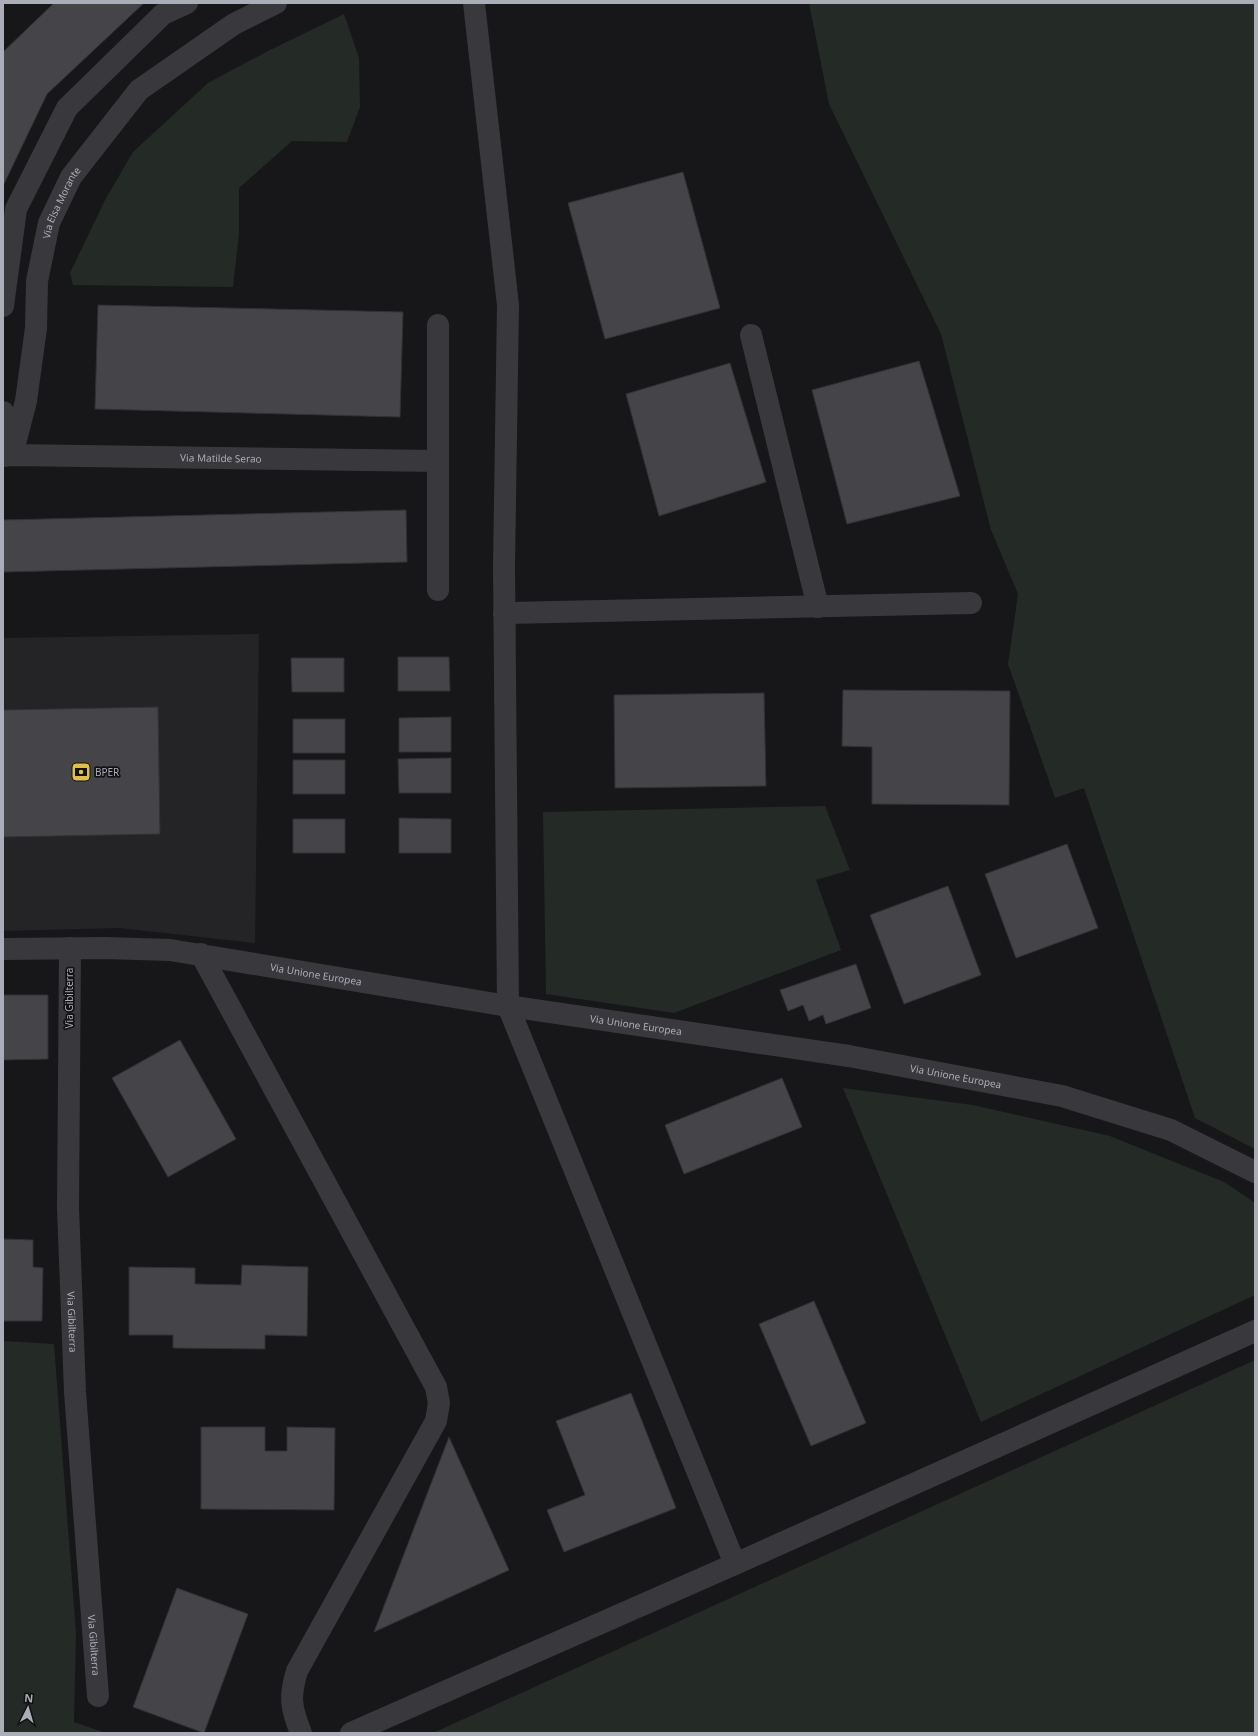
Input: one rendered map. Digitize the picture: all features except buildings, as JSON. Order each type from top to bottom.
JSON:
[{"type":"street","points":[[3,306],[16,209],[67,108],[163,14],[186,3]]},
{"type":"street","name":"Via Elsa Morante","points":[[8,456],[26,401],[36,328],[37,281],[49,223],[71,177],[139,90],[234,24],[276,3]]},
{"type":"street","points":[[474,3],[508,305],[504,566],[508,1006],[735,1564]]},
{"type":"street","points":[[438,324],[438,590]]},
{"type":"street","points":[[751,335],[818,607]]},
{"type":"street","points":[[3,412],[8,456]]},
{"type":"street","name":"Via Matilde Serao","points":[[8,456],[438,461]]},
{"type":"street","points":[[504,613],[971,603]]},
{"type":"street","name":"Via Gibilterra","points":[[70,948],[68,1208],[75,1392],[98,1696]]},
{"type":"street","name":"Via Unione Europea","points":[[3,950],[138,948],[202,954],[508,1006],[849,1056],[1062,1096],[1171,1130],[1255,1172]]},
{"type":"street","points":[[202,954],[436,1387],[439,1403],[436,1421],[297,1671],[292,1689],[293,1714],[301,1733]]},
{"type":"street","points":[[351,1733],[735,1564],[1255,1331]]},
{"type":"shaded area","points":[[809,3],[1255,3],[1255,1149],[1195,1118],[1084,788],[1055,798],[1008,664],[1018,594],[991,530],[941,334],[829,104]]},
{"type":"shaded area","points":[[344,14],[359,58],[360,107],[347,142],[292,141],[239,188],[239,233],[233,287],[73,285],[70,273],[105,200],[133,152],[208,83],[266,52]]},
{"type":"shaded area","points":[[259,634],[255,943],[119,928],[3,931],[3,638]]},
{"type":"shaded area","points":[[825,806],[850,870],[816,880],[841,950],[674,1013],[546,994],[543,812]]},
{"type":"shaded area","points":[[843,1088],[973,1105],[1110,1136],[1224,1182],[1255,1203],[1255,1295],[981,1422]]},
{"type":"shaded area","points":[[3,1341],[54,1344],[76,1633],[74,1722],[106,1733],[3,1733]]},
{"type":"shaded area","points":[[1255,1360],[1255,1733],[433,1733]]},
{"type":"place","name":"BPER","points":[[81,772]]}]
